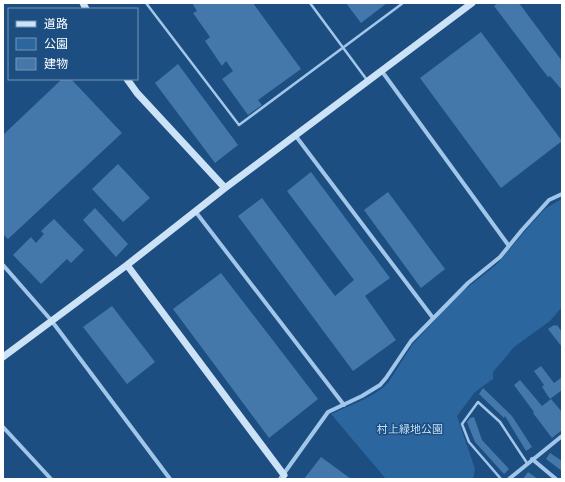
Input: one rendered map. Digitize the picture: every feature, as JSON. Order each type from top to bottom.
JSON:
[{"type":"street","points":[[3,357],[381,70],[472,3]]},
{"type":"street","points":[[381,70],[509,246]]},
{"type":"street","points":[[128,80],[137,93],[225,188]]},
{"type":"street","points":[[295,135],[433,318]]},
{"type":"street","points":[[127,264],[282,477],[328,412],[362,396],[380,385],[411,341],[468,284],[500,257],[550,200],[562,194]]},
{"type":"street","points":[[195,211],[344,405]]},
{"type":"street","points":[[3,265],[51,320],[170,479]]},
{"type":"street","points":[[3,427],[51,479]]},
{"type":"street","points":[[512,478],[532,459],[562,436]]},
{"type":"street","points":[[532,459],[556,479]]},
{"type":"lane","points":[[146,3],[239,125],[403,3]]},
{"type":"lane","points":[[310,3],[368,81]]},
{"type":"lane","points":[[501,479],[469,442],[462,424],[478,402],[500,422],[528,463]]},
{"type":"green space","name":"村上緑地公園","points":[[562,199],[562,307],[550,321],[514,347],[493,372],[493,379],[475,392],[457,416],[475,469],[473,479],[386,479],[331,414],[368,397],[388,383],[412,345],[457,296],[497,264],[546,208]]},
{"type":"building","points":[[192,3],[253,3],[301,69],[258,100],[262,105],[248,115],[222,79],[233,71],[226,61],[222,66],[205,41],[210,37],[193,13],[197,11]]},
{"type":"building","points":[[346,3],[387,3],[361,23]]},
{"type":"building","points":[[498,3],[519,3],[562,61],[562,90],[550,76],[548,77],[494,6]]},
{"type":"building","points":[[481,32],[562,141],[501,188],[420,78]]},
{"type":"building","points":[[178,64],[238,145],[215,163],[155,83]]},
{"type":"building","points":[[61,80],[72,80],[122,133],[8,239],[3,234],[3,135]]},
{"type":"building","points":[[118,164],[150,198],[123,222],[92,189]]},
{"type":"building","points":[[311,172],[390,278],[365,296],[396,340],[353,371],[238,216],[262,198],[335,296],[354,280],[287,191]]},
{"type":"building","points":[[388,192],[445,269],[421,288],[364,210]]},
{"type":"building","points":[[95,208],[128,244],[116,257],[83,220]]},
{"type":"building","points":[[54,219],[84,250],[71,263],[67,259],[41,284],[13,255],[31,237],[36,243],[44,234],[41,231]]},
{"type":"building","points":[[221,273],[318,399],[269,438],[173,309]]},
{"type":"building","points":[[112,306],[155,362],[127,384],[83,327]]},
{"type":"building","points":[[554,325],[557,325],[562,332],[562,347],[548,329]]},
{"type":"building","points":[[541,366],[554,383],[562,377],[562,390],[550,399],[542,387],[544,385],[534,371]]},
{"type":"building","points":[[520,380],[542,406],[551,399],[562,412],[562,430],[552,438],[514,385]]},
{"type":"building","points":[[483,388],[512,416],[532,447],[526,451],[505,416],[504,418],[479,394]]},
{"type":"building","points":[[474,417],[482,440],[509,469],[504,474],[475,442],[467,422],[470,418]]},
{"type":"building","points":[[550,453],[562,461],[562,471],[546,459]]},
{"type":"building","points":[[321,457],[351,479],[304,479]]},
{"type":"building","points":[[528,472],[538,479],[523,479]]}]
